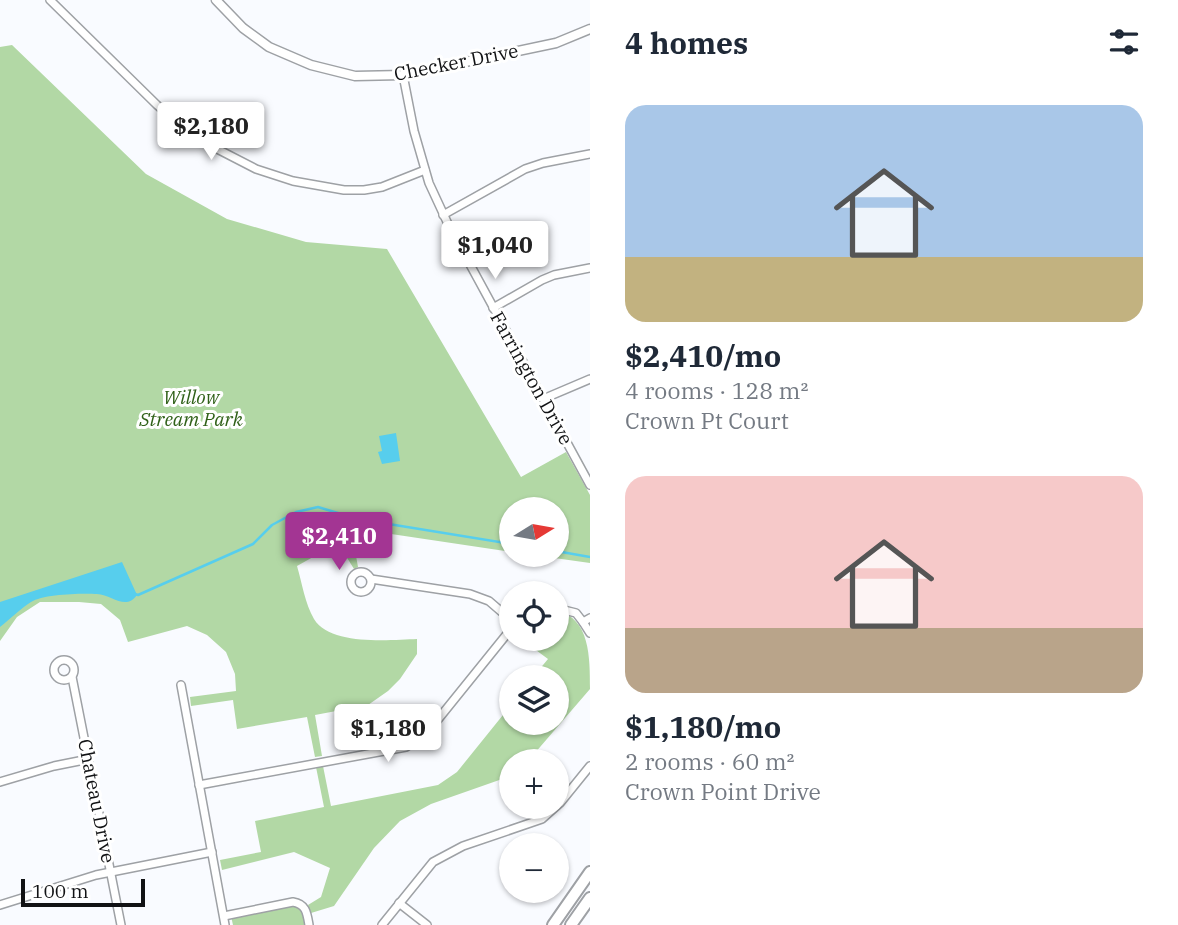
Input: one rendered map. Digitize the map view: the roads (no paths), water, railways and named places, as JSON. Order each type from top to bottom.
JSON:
[{"type":"main road","points":[[553,925],[590,872]]},
{"type":"main road","points":[[571,925],[590,898]]},
{"type":"street","points":[[50,0],[192,136],[256,169],[293,181],[344,190],[382,187],[425,170]]},
{"type":"street","name":"Checker Drive","points":[[216,0],[243,27],[269,47],[311,65],[355,76],[404,75],[555,43],[590,29]]},
{"type":"street","name":"Farrington Drive","points":[[404,75],[414,131],[425,170],[443,215],[590,485]]},
{"type":"street","points":[[443,215],[525,169],[590,154]]},
{"type":"street","points":[[494,308],[554,275],[590,268]]},
{"type":"street","points":[[543,399],[590,379]]},
{"type":"street","points":[[372,579],[470,594],[489,601],[499,610]]},
{"type":"street","points":[[569,611],[586,620],[590,633]]},
{"type":"street","points":[[199,785],[406,747],[426,733],[499,644]]},
{"type":"street","name":"Chateau Drive","points":[[72,677],[121,925]]},
{"type":"street","points":[[181,685],[224,921],[293,902],[300,903],[305,909],[309,925]]},
{"type":"street","points":[[0,782],[89,759]]},
{"type":"street","points":[[382,925],[424,870],[445,853],[532,823],[550,814],[590,766]]},
{"type":"street","points":[[0,905],[111,872],[212,852]]},
{"type":"street","points":[[399,903],[427,925]]},
{"type":"water","points":[[396,433],[400,461],[382,464],[378,452],[382,451],[379,436]]},
{"type":"water","points":[[122,562],[137,595],[133,600],[123,602],[90,594],[44,597],[31,602],[0,627],[0,602]]},
{"type":"waterway","points":[[135,594],[253,544],[272,525],[296,512],[318,507],[358,519],[499,542]]},
{"type":"waterway","points":[[569,553],[590,557]]},
{"type":"park label","name":"Willow Stream Park","points":[[191,408]]}]
